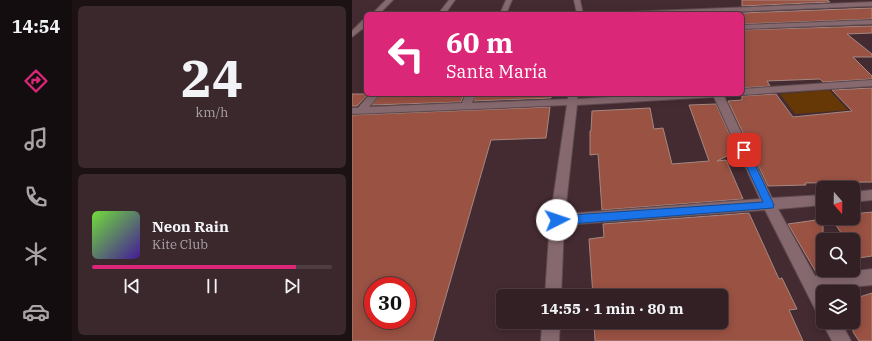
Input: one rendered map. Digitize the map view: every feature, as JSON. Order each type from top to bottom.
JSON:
[{"type":"street","points":[[377,12],[390,0]]},
{"type":"street","points":[[443,12],[452,0]]},
{"type":"street","points":[[504,12],[509,0]]},
{"type":"street","points":[[577,0],[580,12]]},
{"type":"street","points":[[676,12],[872,4]]},
{"type":"street","points":[[744,28],[872,22]]},
{"type":"street","points":[[352,35],[364,24]]},
{"type":"street","points":[[744,92],[872,82]]},
{"type":"street","points":[[356,111],[373,96]]},
{"type":"street","points":[[466,107],[470,96]]},
{"type":"street","points":[[356,111],[466,107],[573,98],[644,96]]},
{"type":"street","points":[[719,96],[769,205],[816,295]]},
{"type":"street","points":[[553,289],[557,220],[573,98]]},
{"type":"street","points":[[860,196],[872,195]]},
{"type":"street","points":[[557,220],[816,201]]},
{"type":"street","points":[[810,284],[872,277]]},
{"type":"street","points":[[550,341],[551,329]]},
{"type":"street","points":[[835,329],[842,341]]},
{"type":"shaded area","points":[[829,90],[848,110],[795,114],[780,94]]},
{"type":"building","points":[[742,0],[827,0],[830,2],[742,6]]},
{"type":"building","points":[[872,8],[872,19],[744,24],[744,13]]},
{"type":"building","points":[[872,26],[872,33],[847,34],[872,54],[872,57],[853,57],[872,76],[872,79],[823,82],[820,79],[767,81],[770,86],[744,88],[744,30]]},
{"type":"building","points":[[872,88],[872,182],[816,181],[816,183],[805,183],[806,185],[768,186],[728,101],[742,100],[742,96],[776,94],[793,117],[852,111],[832,90]]},
{"type":"building","points":[[352,94],[364,94],[364,96],[366,96],[357,106],[352,106]]},
{"type":"building","points":[[379,96],[463,96],[461,102],[372,105]]},
{"type":"building","points":[[476,96],[551,96],[551,98],[474,101]]},
{"type":"building","points":[[716,104],[737,151],[717,161],[726,160],[743,199],[602,210],[598,154],[590,155],[592,111],[650,108],[654,129],[663,128],[672,164],[709,161],[689,105]]},
{"type":"building","points":[[550,107],[546,138],[491,140],[433,341],[352,341],[352,115]]},
{"type":"building","points":[[872,212],[872,256],[860,258],[860,233],[841,233],[836,225],[860,225],[860,213]]},
{"type":"building","points":[[749,213],[779,279],[782,278],[797,309],[789,310],[803,341],[595,341],[594,329],[728,329],[728,289],[593,289],[589,239],[604,237],[603,224]]},
{"type":"building","points":[[816,220],[816,225],[823,225],[823,233],[816,233],[816,272],[788,224]]},
{"type":"building","points":[[872,293],[872,341],[859,341],[853,332],[853,329],[860,329],[860,297]]},
{"type":"route","points":[[557,220],[769,205],[744,150]]}]
